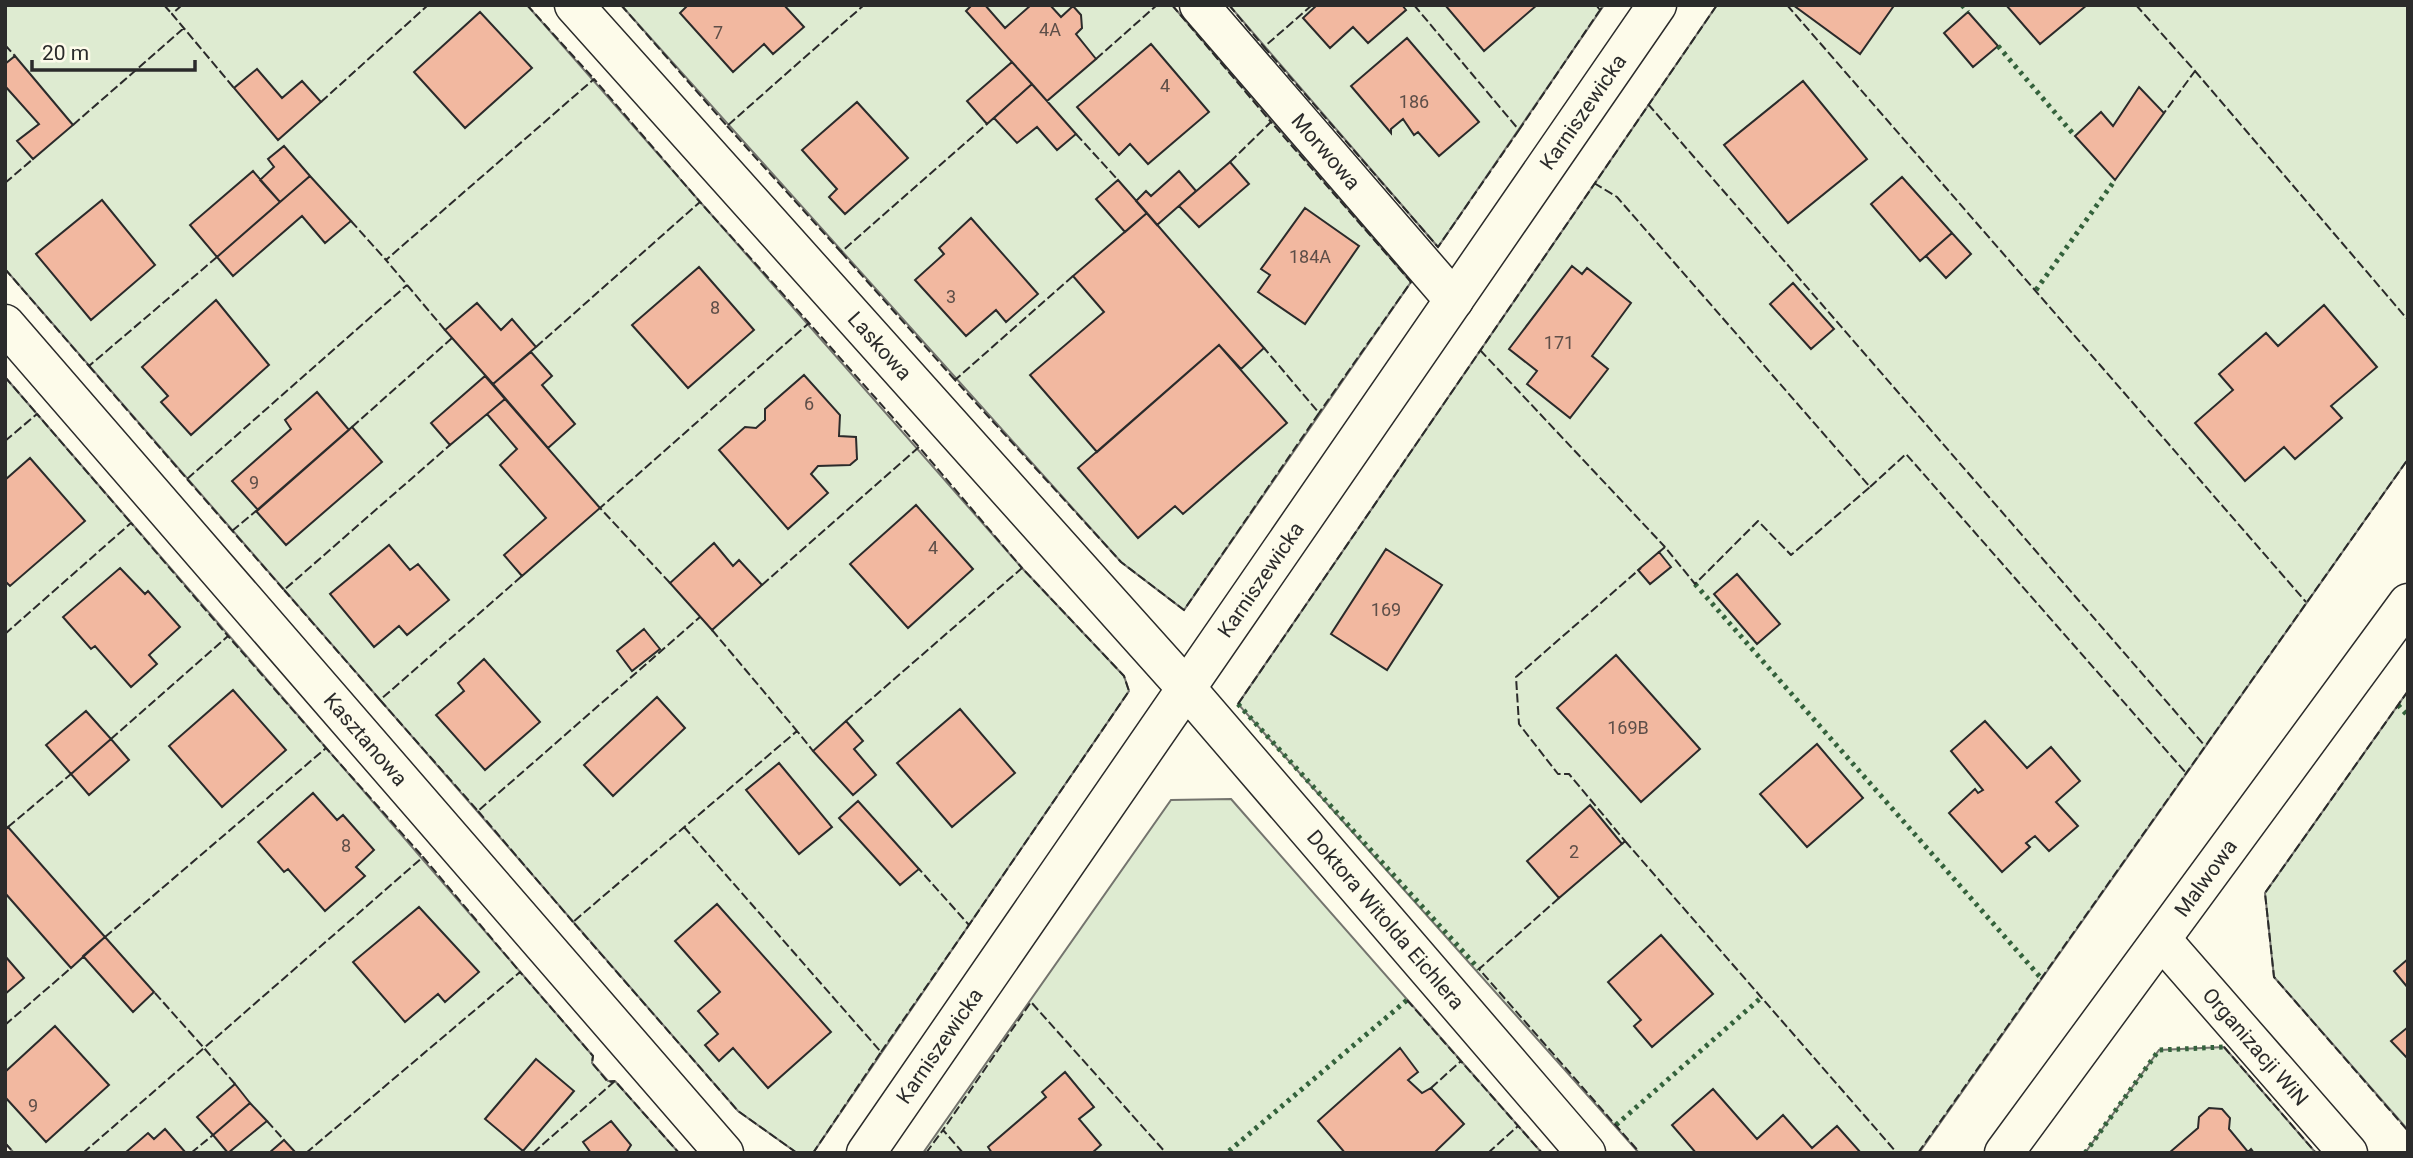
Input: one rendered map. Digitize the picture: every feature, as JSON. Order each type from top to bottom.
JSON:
[{"type":"street","name":"Laskowa","points":[[574,5],[1186,688]]},
{"type":"street","name":"Morwowa","points":[[1199,5],[1454,300]]},
{"type":"street","name":"Karniszewicka","points":[[866,1153],[1657,5]]},
{"type":"street","name":"Kasztanowa","points":[[5,324],[724,1153]]},
{"type":"street","name":"Malwowa","points":[[2004,1153],[2408,603]]},
{"type":"street","name":"Doktora Witolda Eichlera","points":[[1186,688],[1586,1153]]},
{"type":"street","name":"Organizacji WiN","points":[[2162,940],[2348,1153]]},
{"type":"green space","points":[[5,5],[527,5],[1022,568],[1124,676],[1129,691],[813,1153],[797,1153],[738,1111],[5,269]]},
{"type":"green space","points":[[621,5],[1172,5],[1411,282],[1184,610],[1121,562]]},
{"type":"green space","points":[[1229,5],[1604,5],[1438,247]]},
{"type":"green space","points":[[1717,5],[2408,5],[2408,459],[1919,1153],[1639,1153],[1238,704]]},
{"type":"green space","points":[[5,377],[593,1056],[592,1063],[608,1081],[615,1081],[679,1153],[14,1153],[5,1143]]},
{"type":"green space","points":[[2408,691],[2408,1130],[2274,977],[2265,893]]},
{"type":"green space","points":[[1231,799],[1542,1153],[923,1153],[1171,800]]},
{"type":"green space","points":[[2224,1047],[2316,1153],[2085,1153],[2159,1050]]},
{"type":"building","points":[[688,5],[784,5],[804,27],[773,54],[764,44],[733,72],[680,13]]},
{"type":"building","points":[[972,5],[985,5],[1005,28],[1031,5],[1050,5],[1061,17],[1073,6],[1081,15],[1082,28],[1076,34],[1096,59],[1047,101],[966,11]]},
{"type":"building","points":[[1317,5],[1402,5],[1406,10],[1368,43],[1353,27],[1330,48],[1303,18]]},
{"type":"building","points":[[1445,5],[1537,5],[1484,51]]},
{"type":"building","points":[[1793,5],[1890,5],[1893,7],[1860,54]]},
{"type":"building","points":[[2006,5],[2087,5],[2040,44]]},
{"type":"building","points":[[480,12],[532,68],[465,128],[414,72]]},
{"type":"building","points":[[1968,12],[1998,46],[1973,67],[1944,33]]},
{"type":"building","points":[[1407,38],[1479,122],[1439,156],[1418,132],[1414,135],[1403,119],[1391,129],[1391,133],[1351,86]]},
{"type":"building","points":[[1151,44],[1209,112],[1148,164],[1130,144],[1119,155],[1077,107]]},
{"type":"building","points":[[15,56],[73,125],[33,159],[17,141],[39,124],[5,86],[5,64]]},
{"type":"building","points":[[1012,62],[1032,84],[987,124],[967,101]]},
{"type":"building","points":[[257,69],[282,98],[302,81],[321,102],[278,140],[234,88]]},
{"type":"building","points":[[1803,81],[1867,159],[1788,223],[1724,145]]},
{"type":"building","points":[[1032,84],[1076,134],[1057,150],[1037,127],[1017,143],[994,118]]},
{"type":"building","points":[[2139,87],[2164,113],[2115,180],[2075,136],[2101,112],[2113,126]]},
{"type":"building","points":[[857,102],[908,158],[845,214],[829,197],[837,189],[802,150]]},
{"type":"building","points":[[284,146],[310,176],[280,202],[260,180],[274,167],[268,159]]},
{"type":"building","points":[[1230,162],[1249,184],[1199,227],[1179,206]]},
{"type":"building","points":[[253,171],[280,202],[217,257],[190,225]]},
{"type":"building","points":[[1179,171],[1196,191],[1157,225],[1136,201],[1146,191],[1151,196]]},
{"type":"building","points":[[310,176],[351,221],[325,243],[302,216],[233,276],[217,257]]},
{"type":"building","points":[[1902,177],[1952,233],[1920,261],[1871,204]]},
{"type":"building","points":[[1118,180],[1147,213],[1125,232],[1096,199]]},
{"type":"building","points":[[102,200],[155,265],[91,320],[36,254]]},
{"type":"building","points":[[1305,208],[1359,246],[1305,324],[1258,292],[1270,275],[1261,269]]},
{"type":"building","points":[[1147,213],[1264,348],[1241,369],[1219,345],[1097,452],[1030,375],[1104,312],[1073,276]]},
{"type":"building","points":[[971,218],[1038,294],[1006,322],[996,310],[966,336],[915,280],[944,254],[939,248]]},
{"type":"building","points":[[1952,233],[1971,254],[1946,278],[1926,256]]},
{"type":"building","points":[[1572,266],[1582,274],[1587,268],[1631,303],[1592,356],[1608,369],[1570,418],[1527,384],[1537,371],[1509,349]]},
{"type":"building","points":[[699,267],[754,330],[688,388],[632,325]]},
{"type":"building","points":[[1793,283],[1834,329],[1811,349],[1770,304]]},
{"type":"building","points":[[216,300],[269,365],[191,435],[161,402],[168,396],[142,367]]},
{"type":"building","points":[[477,303],[501,330],[512,319],[536,347],[493,384],[445,330]]},
{"type":"building","points":[[2324,305],[2377,367],[2331,406],[2342,418],[2295,459],[2284,447],[2245,481],[2195,423],[2233,390],[2219,374],[2266,333],[2278,346]]},
{"type":"building","points":[[1219,345],[1287,423],[1183,514],[1175,506],[1138,538],[1078,468]]},
{"type":"building","points":[[531,352],[552,376],[542,385],[575,424],[548,448],[493,384]]},
{"type":"building","points":[[804,375],[840,415],[839,436],[856,437],[857,459],[850,465],[818,466],[811,474],[828,493],[788,529],[719,450],[745,427],[756,428],[765,420],[765,409]]},
{"type":"building","points":[[485,376],[505,399],[450,445],[431,423]]},
{"type":"building","points":[[317,392],[349,430],[258,510],[232,481],[291,429],[285,420]]},
{"type":"building","points":[[505,399],[600,508],[522,576],[504,555],[546,518],[500,465],[517,449],[487,414]]},
{"type":"building","points":[[352,427],[382,462],[286,545],[256,511]]},
{"type":"building","points":[[30,458],[85,521],[10,586],[5,581],[5,480]]},
{"type":"building","points":[[916,505],[973,569],[908,628],[850,564]]},
{"type":"building","points":[[714,543],[733,566],[739,560],[762,585],[712,630],[670,583]]},
{"type":"building","points":[[389,545],[410,570],[418,564],[449,600],[407,635],[399,626],[374,647],[330,594]]},
{"type":"building","points":[[1386,549],[1442,585],[1387,670],[1331,634]]},
{"type":"building","points":[[1659,552],[1671,567],[1650,584],[1638,570]]},
{"type":"building","points":[[120,568],[145,594],[148,591],[180,627],[149,655],[157,664],[131,687],[95,646],[91,649],[63,617]]},
{"type":"building","points":[[1737,574],[1780,624],[1757,644],[1714,594]]},
{"type":"building","points":[[644,629],[660,649],[632,671],[617,651]]},
{"type":"building","points":[[1616,655],[1700,749],[1641,802],[1557,708]]},
{"type":"building","points":[[484,659],[540,722],[485,770],[436,715],[464,691],[458,683]]},
{"type":"building","points":[[233,690],[286,750],[222,807],[169,746]]},
{"type":"building","points":[[657,697],[685,728],[613,796],[584,765]]},
{"type":"building","points":[[960,709],[1015,773],[952,827],[897,763]]},
{"type":"building","points":[[86,711],[111,739],[71,774],[46,745]]},
{"type":"building","points":[[846,721],[863,741],[854,749],[876,775],[853,795],[813,751]]},
{"type":"building","points":[[1985,721],[2027,768],[2051,747],[2080,781],[2056,802],[2078,826],[2049,851],[2035,836],[2026,843],[2030,847],[2002,872],[1949,813],[1975,789],[1978,793],[1983,790],[1951,751]]},
{"type":"building","points":[[111,739],[129,760],[89,795],[71,774]]},
{"type":"building","points":[[1817,744],[1863,798],[1807,847],[1760,794]]},
{"type":"building","points":[[779,763],[832,827],[799,854],[746,790]]},
{"type":"building","points":[[313,793],[337,820],[343,815],[374,850],[356,867],[365,876],[325,911],[288,869],[284,872],[258,842]]},
{"type":"building","points":[[858,801],[919,869],[900,885],[839,818]]},
{"type":"building","points":[[1590,805],[1622,844],[1559,898],[1527,861]]},
{"type":"building","points":[[8,827],[105,937],[71,968],[5,893],[5,830]]},
{"type":"building","points":[[717,904],[831,1032],[768,1088],[733,1048],[719,1061],[705,1045],[718,1034],[698,1011],[720,992],[675,941]]},
{"type":"building","points":[[419,907],[479,972],[445,1002],[438,994],[405,1022],[353,962]]},
{"type":"building","points":[[1661,935],[1713,994],[1652,1047],[1634,1026],[1641,1020],[1608,982]]},
{"type":"building","points":[[105,937],[154,992],[133,1012],[83,956]]},
{"type":"building","points":[[5,956],[24,978],[5,994]]},
{"type":"building","points":[[2408,959],[2408,988],[2394,971]]},
{"type":"building","points":[[55,1026],[109,1085],[46,1142],[5,1097],[5,1072]]},
{"type":"building","points":[[2408,1027],[2408,1059],[2391,1041]]},
{"type":"building","points":[[1400,1048],[1418,1072],[1408,1080],[1422,1093],[1431,1088],[1464,1124],[1434,1153],[1345,1153],[1318,1121]]},
{"type":"building","points":[[536,1059],[574,1091],[523,1151],[485,1119]]},
{"type":"building","points":[[1065,1072],[1094,1107],[1079,1119],[1101,1145],[1092,1153],[992,1153],[988,1147],[1046,1097],[1042,1092]]},
{"type":"building","points":[[235,1084],[250,1103],[213,1135],[197,1117]]},
{"type":"building","points":[[1713,1089],[1757,1139],[1783,1115],[1812,1148],[1837,1126],[1861,1153],[1696,1153],[1672,1125]]},
{"type":"building","points":[[250,1103],[267,1121],[228,1153],[213,1135]]},
{"type":"building","points":[[2209,1108],[2222,1109],[2230,1118],[2229,1129],[2248,1152],[2251,1149],[2254,1153],[2169,1153],[2198,1128],[2199,1117]]},
{"type":"building","points":[[611,1121],[631,1145],[626,1153],[591,1153],[583,1142]]},
{"type":"building","points":[[165,1129],[186,1153],[125,1153],[148,1133],[154,1139]]},
{"type":"building","points":[[284,1140],[296,1153],[269,1153]]},
{"type":"hedge","points":[[1962,5],[1968,12]]},
{"type":"hedge","points":[[1998,46],[2075,136]]},
{"type":"hedge","points":[[2036,290],[2115,180]]},
{"type":"hedge","points":[[1695,584],[2041,978]]},
{"type":"hedge","points":[[1238,704],[1479,969]]},
{"type":"hedge","points":[[2398,705],[2408,716]]},
{"type":"hedge","points":[[1616,1125],[1762,997]]},
{"type":"hedge","points":[[1229,1151],[1407,1000]]},
{"type":"hedge","points":[[2085,1153],[2159,1050],[2224,1047]]},
{"type":"fence","points":[[164,5],[172,14]]},
{"type":"fence","points":[[182,5],[172,14],[234,88]]},
{"type":"fence","points":[[321,102],[428,5]]},
{"type":"fence","points":[[527,5],[594,79]]},
{"type":"fence","points":[[621,5],[727,126],[864,5]]},
{"type":"fence","points":[[1096,59],[1157,5]]},
{"type":"fence","points":[[1172,5],[1271,122]]},
{"type":"fence","points":[[1229,5],[1264,47]]},
{"type":"fence","points":[[1312,5],[1264,47],[1438,247],[1519,130]]},
{"type":"fence","points":[[1414,5],[1519,130],[1600,10]]},
{"type":"fence","points":[[1596,5],[1600,10],[1604,5]]},
{"type":"fence","points":[[1238,704],[1717,5]]},
{"type":"fence","points":[[1787,5],[2306,602]]},
{"type":"fence","points":[[2136,5],[2195,71],[2164,113]]},
{"type":"fence","points":[[73,125],[184,28]]},
{"type":"fence","points":[[5,45],[15,56]]},
{"type":"fence","points":[[2195,71],[2408,320]]},
{"type":"fence","points":[[445,330],[386,260],[594,79],[700,202]]},
{"type":"fence","points":[[1648,104],[2205,746]]},
{"type":"fence","points":[[1230,162],[1271,122],[1411,282],[1319,413]]},
{"type":"fence","points":[[727,126],[841,252],[987,124]]},
{"type":"fence","points":[[1076,134],[1118,180]]},
{"type":"fence","points":[[5,183],[33,159]]},
{"type":"fence","points":[[1594,183],[1617,197],[1870,487],[1791,555],[1758,521],[1695,584],[1665,547],[1657,554]]},
{"type":"fence","points":[[536,347],[700,202],[809,323]]},
{"type":"fence","points":[[351,221],[386,260]]},
{"type":"fence","points":[[841,252],[955,380]]},
{"type":"fence","points":[[5,269],[89,366],[217,257]]},
{"type":"fence","points":[[1073,276],[955,380],[1121,562],[1184,610],[1319,413],[1264,348]]},
{"type":"fence","points":[[89,366],[187,479],[407,285]]},
{"type":"fence","points":[[670,583],[600,508],[809,323],[919,447]]},
{"type":"fence","points":[[352,427],[452,338]]},
{"type":"fence","points":[[1480,350],[1665,547]]},
{"type":"fence","points":[[5,377],[37,414]]},
{"type":"fence","points":[[5,441],[37,414],[131,523]]},
{"type":"fence","points":[[187,479],[284,590],[450,445]]},
{"type":"fence","points":[[762,585],[919,447],[1022,568]]},
{"type":"fence","points":[[1870,487],[1906,454],[2186,773]]},
{"type":"fence","points":[[1918,1153],[2408,459]]},
{"type":"fence","points":[[232,531],[256,511]]},
{"type":"fence","points":[[5,634],[131,523],[228,636]]},
{"type":"fence","points":[[846,721],[1022,568],[1124,676],[1129,691],[969,925]]},
{"type":"fence","points":[[1622,844],[1625,841],[1569,774],[1558,774],[1519,724],[1516,677],[1641,568]]},
{"type":"fence","points":[[284,590],[380,700],[522,576]]},
{"type":"fence","points":[[380,700],[478,811],[700,617]]},
{"type":"fence","points":[[712,630],[797,731]]},
{"type":"fence","points":[[111,739],[228,636],[326,748]]},
{"type":"fence","points":[[2408,691],[2265,893],[2274,977],[2408,1131]]},
{"type":"fence","points":[[797,1153],[738,1111],[573,922],[797,731],[813,751]]},
{"type":"fence","points":[[105,937],[326,748],[423,857]]},
{"type":"fence","points":[[8,827],[71,774]]},
{"type":"fence","points":[[478,811],[573,922]]},
{"type":"fence","points":[[684,827],[881,1052],[813,1153]]},
{"type":"fence","points":[[1625,841],[1897,1153]]},
{"type":"fence","points":[[235,1084],[204,1048],[423,857],[520,972]]},
{"type":"fence","points":[[881,1052],[969,925],[919,869]]},
{"type":"fence","points":[[1559,898],[1479,969],[1640,1153]]},
{"type":"fence","points":[[5,1025],[71,968]]},
{"type":"fence","points":[[306,1153],[520,972],[593,1056],[592,1063],[608,1082],[615,1081]]},
{"type":"fence","points":[[83,1153],[204,1048],[154,992]]},
{"type":"fence","points":[[1407,1000],[1542,1153]]},
{"type":"fence","points":[[963,1153],[943,1130],[1031,1002],[1166,1153]]},
{"type":"fence","points":[[2224,1047],[2316,1153]]},
{"type":"fence","points":[[1431,1088],[1461,1061]]},
{"type":"fence","points":[[533,1153],[615,1081],[679,1153]]},
{"type":"fence","points":[[267,1121],[284,1140]]},
{"type":"fence","points":[[1488,1153],[1518,1126]]},
{"type":"fence","points":[[926,1153],[943,1130]]},
{"type":"fence","points":[[191,1153],[213,1135]]},
{"type":"fence","points":[[5,1143],[14,1153]]}]
